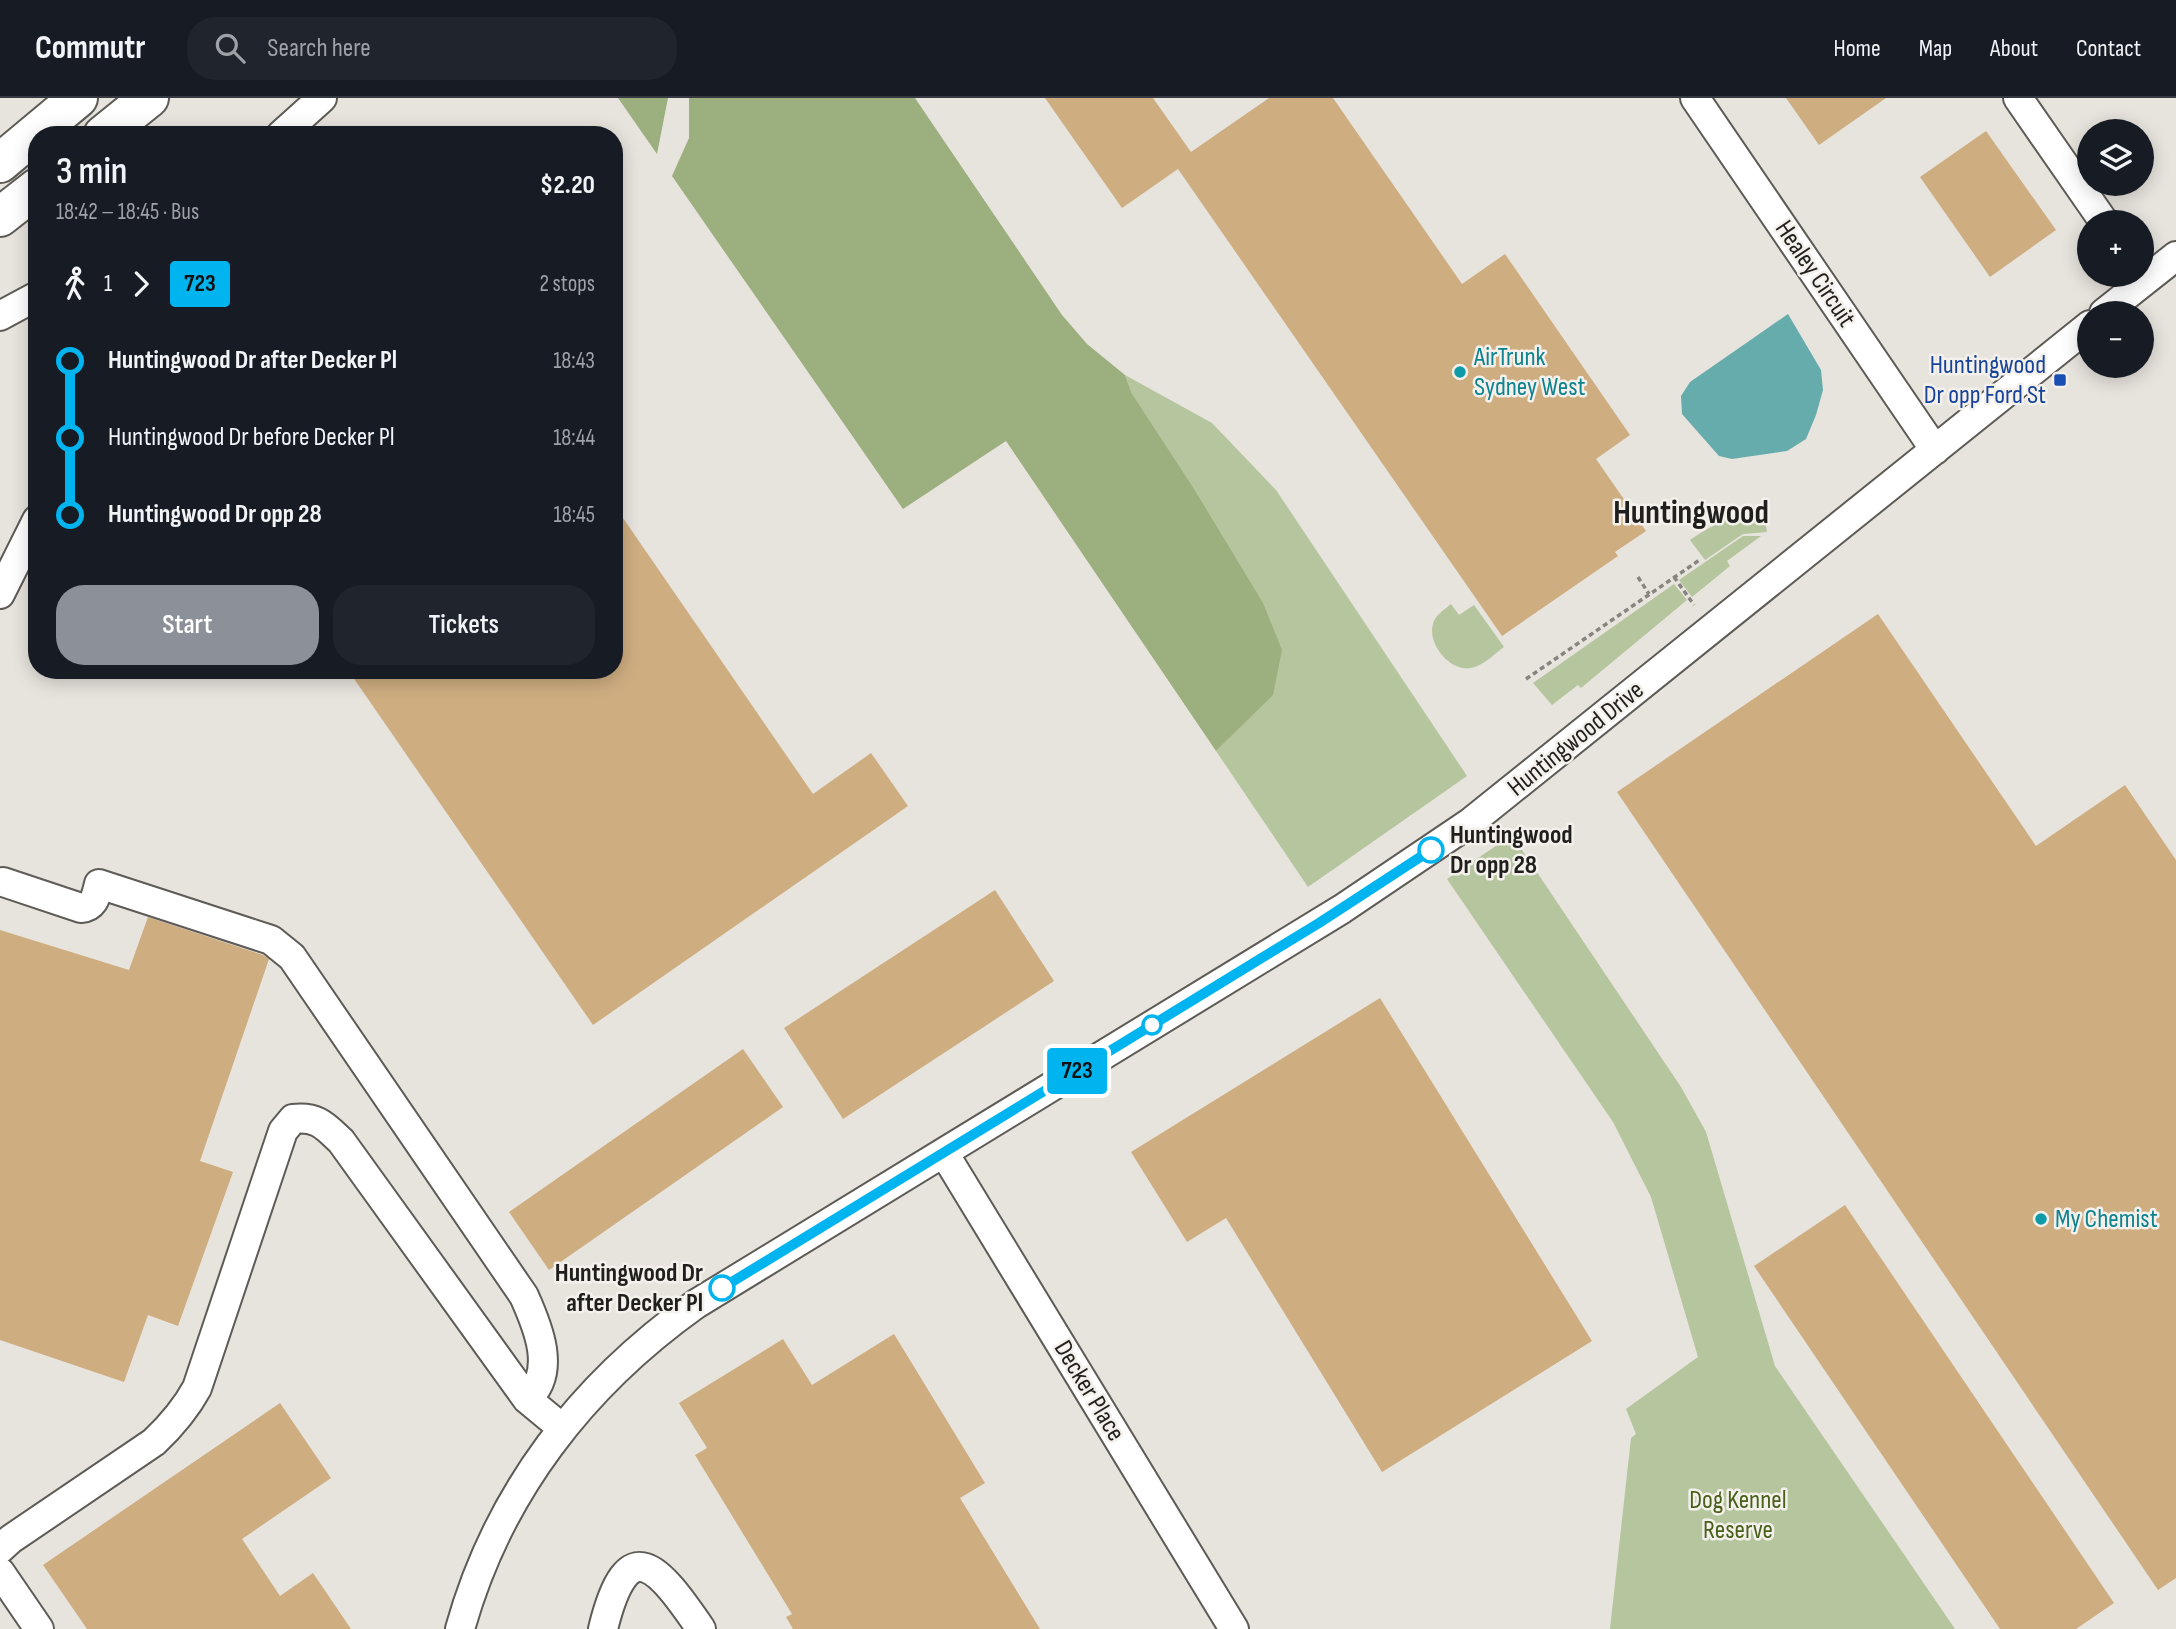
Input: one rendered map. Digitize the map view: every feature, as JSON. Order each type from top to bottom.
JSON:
[{"type":"highway","points":[[44,126],[78,98]]},
{"type":"highway","points":[[114,126],[149,98]]},
{"type":"highway","points":[[0,163],[28,140]]},
{"type":"street","points":[[291,126],[321,98]]},
{"type":"street","points":[[310,126],[331,98]]},
{"type":"street","name":"Healey Circuit","points":[[1695,98],[1935,450]]},
{"type":"street","points":[[2018,98],[2096,210]]},
{"type":"street","points":[[2154,271],[2176,256]]},
{"type":"street","points":[[2117,301],[2133,287]]},
{"type":"street","points":[[0,316],[28,301]]},
{"type":"street","name":"Huntingwood Drive","points":[[460,1629],[478,1572],[529,1476],[562,1428],[599,1384],[661,1329],[696,1304],[1331,916],[1471,822],[2077,335]]},
{"type":"street","points":[[0,559],[28,533]]},
{"type":"street","points":[[0,594],[28,538]]},
{"type":"street","points":[[3,882],[81,908],[88,908],[94,902],[100,884],[271,940],[292,957],[524,1296],[537,1323],[544,1366],[541,1379],[527,1399]]},
{"type":"street","points":[[0,1549],[154,1442],[185,1410],[197,1388],[283,1131],[293,1119],[306,1117],[323,1124],[341,1142],[527,1399],[562,1428]]},
{"type":"street","name":"Decker Place","points":[[944,1153],[1234,1629]]},
{"type":"street","points":[[603,1629],[616,1586],[624,1574],[634,1567],[653,1570],[672,1586],[701,1629]]},
{"type":"street","points":[[0,1572],[39,1629]]},
{"type":"path","points":[[1526,679],[1701,559]]},
{"type":"path","points":[[1638,577],[1649,594]]},
{"type":"path","points":[[1674,577],[1694,604]]},
{"type":"green space","points":[[618,98],[668,98],[657,154]]},
{"type":"green space","points":[[689,98],[915,98],[1062,315],[1087,344],[1125,375],[1132,394],[1263,603],[1282,650],[1273,695],[1216,751],[1006,441],[903,509],[672,176],[689,138]]},
{"type":"green space","points":[[1125,375],[1212,423],[1276,490],[1467,776],[1308,887],[1216,751],[1272,695]]},
{"type":"green space","points":[[1763,508],[1767,532],[1743,534],[1705,560],[1690,540],[1725,520]]},
{"type":"green space","points":[[1743,536],[1761,536],[1727,561],[1730,566],[1692,597],[1679,580]]},
{"type":"green space","points":[[1674,584],[1687,600],[1581,688],[1578,685],[1552,705],[1533,683]]},
{"type":"green space","points":[[1451,604],[1459,615],[1474,605],[1504,647],[1471,668],[1455,666],[1448,661],[1437,648],[1432,632],[1436,618]]},
{"type":"green space","name":"Dog Kennel Reserve","points":[[1512,835],[1681,1087],[1706,1132],[1775,1366],[1955,1629],[1610,1629],[1631,1438],[1636,1434],[1626,1409],[1698,1357],[1651,1197],[1613,1122],[1447,879]]},
{"type":"water","points":[[1788,314],[1821,370],[1823,390],[1806,439],[1787,451],[1732,459],[1719,456],[1682,414],[1681,396],[1690,382]]},
{"type":"building","name":"AirTrunk Sydney West","points":[[1045,98],[1153,98],[1191,152],[1269,98],[1333,98],[1462,284],[1505,254],[1630,435],[1596,459],[1646,531],[1615,552],[1618,556],[1502,636],[1178,169],[1122,208]]},
{"type":"building","points":[[1786,98],[1886,98],[1819,145]]},
{"type":"building","points":[[1986,131],[2056,230],[1990,277],[1920,177]]},
{"type":"building","points":[[623,518],[813,794],[871,753],[908,806],[593,1025],[354,679],[623,679]]},
{"type":"building","name":"My Chemist","points":[[1878,614],[2036,846],[2125,785],[2176,860],[2176,1578],[2158,1590],[1617,792]]},
{"type":"building","points":[[995,890],[1054,981],[843,1119],[784,1028]]},
{"type":"building","points":[[148,917],[269,959],[200,1161],[233,1172],[178,1326],[148,1315],[124,1382],[0,1340],[0,930],[129,970]]},
{"type":"building","points":[[1380,998],[1592,1341],[1382,1472],[1226,1218],[1187,1242],[1131,1152]]},
{"type":"building","points":[[743,1049],[783,1107],[549,1270],[509,1212]]},
{"type":"building","points":[[1845,1205],[2114,1603],[2076,1629],[2000,1629],[1754,1266]]},
{"type":"building","points":[[894,1334],[985,1483],[960,1498],[1040,1629],[793,1629],[786,1617],[792,1614],[695,1455],[707,1448],[679,1403],[783,1339],[812,1385]]},
{"type":"building","points":[[280,1403],[331,1478],[242,1539],[280,1596],[313,1573],[351,1629],[87,1629],[43,1565]]},
{"type":"bus line","name":"723","points":[[722,1288],[1319,923],[1431,850]]},
{"type":"place","name":"AirTrunk Sydney West","points":[[1460,372]]},
{"type":"place","name":"Huntingwood Dr opp Ford St","points":[[2060,380]]},
{"type":"place","name":"Huntingwood Dr opp 28","points":[[1431,850]]},
{"type":"place","name":"My Chemist","points":[[2041,1219]]},
{"type":"place","name":"Huntingwood Dr after Decker Pl","points":[[722,1288]]},
{"type":"district","name":"Huntingwood","points":[[1691,513]]}]
